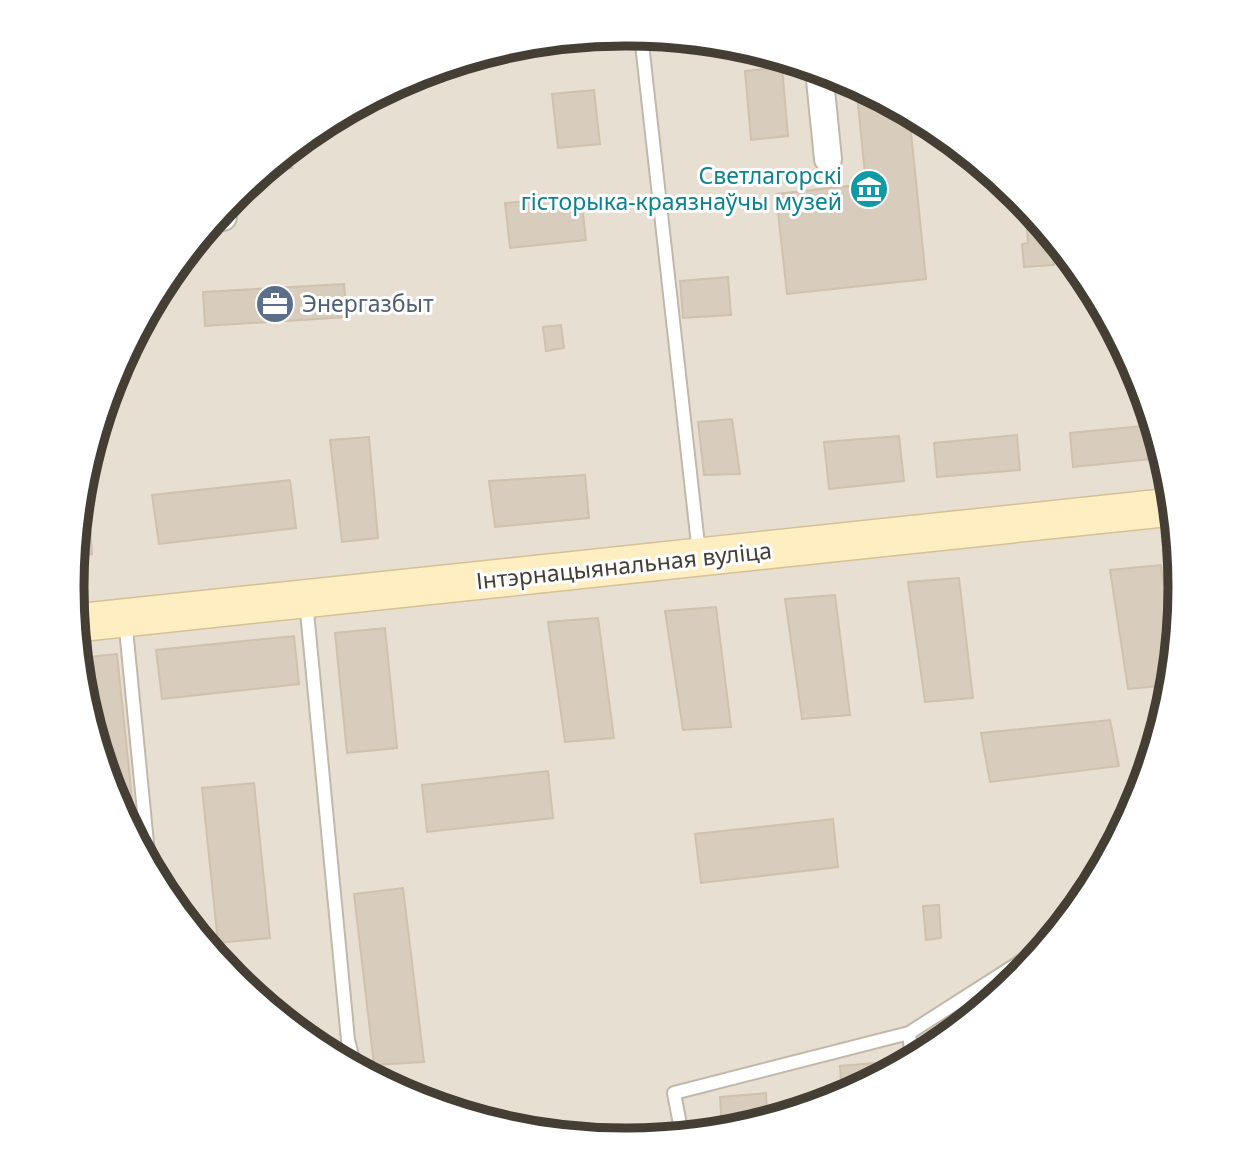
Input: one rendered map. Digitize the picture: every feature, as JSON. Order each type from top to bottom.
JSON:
[{"type":"street","points":[[820,82],[828,159]]},
{"type":"street","name":"Інтэрнацыянальная вуліца","points":[[86,622],[1162,508]]},
{"type":"lane","points":[[642,46],[700,558]]},
{"type":"lane","points":[[306,599],[348,1040],[352,1054]]},
{"type":"lane","points":[[125,618],[147,838]]},
{"type":"lane","points":[[680,1125],[674,1093],[909,1033],[1011,968]]},
{"type":"lane","points":[[909,1033],[911,1047]]},
{"type":"shaded area","points":[[591,47],[697,50],[800,74],[865,101],[897,118],[956,157],[983,180],[1009,204],[1056,257],[1095,316],[1112,348],[1139,413],[1149,447],[1163,516],[1166,552],[1168,587],[1163,658],[1139,761],[1112,826],[1095,858],[1056,917],[1033,944],[1009,970],[956,1017],[897,1056],[865,1073],[800,1100],[766,1110],[697,1124],[661,1127],[555,1124],[452,1100],[387,1073],[355,1056],[296,1017],[269,994],[243,970],[196,917],[157,858],[140,826],[113,761],[103,727],[89,658],[86,622],[84,587],[89,516],[113,413],[140,348],[157,316],[196,257],[219,230],[243,204],[296,157],[355,118],[387,101],[452,74],[486,64],[555,50]]},
{"type":"building","points":[[782,69],[788,136],[751,140],[745,71]]},
{"type":"building","points":[[594,90],[600,144],[558,148],[552,94]]},
{"type":"building","name":"Светлагорскі гісторыка-краязнаўчы музей","points":[[857,98],[910,126],[926,279],[787,294],[776,194],[866,184]]},
{"type":"building","points":[[292,161],[292,168],[282,169]]},
{"type":"building","points":[[581,196],[586,240],[510,248],[505,203]]},
{"type":"building","points":[[1026,223],[1053,254],[1054,265],[1024,267],[1022,244],[1028,243]]},
{"type":"building","points":[[728,277],[731,315],[683,318],[680,281]]},
{"type":"building","name":"Энергазбыт","points":[[344,284],[347,317],[205,326],[203,292]]},
{"type":"building","points":[[561,325],[564,348],[546,351],[543,327]]},
{"type":"building","points":[[732,419],[740,474],[704,475],[698,422]]},
{"type":"building","points":[[1143,426],[1152,459],[1073,467],[1070,433]]},
{"type":"building","points":[[1017,435],[1020,470],[937,477],[934,443]]},
{"type":"building","points":[[899,436],[904,481],[829,489],[824,442]]},
{"type":"building","points":[[369,437],[378,538],[342,542],[330,440]]},
{"type":"building","points":[[585,475],[589,518],[495,527],[489,481]]},
{"type":"building","points":[[290,480],[296,528],[159,544],[152,495]]},
{"type":"building","points":[[89,515],[92,554],[86,555]]},
{"type":"building","points":[[1161,565],[1167,609],[1158,686],[1128,689],[1110,570]]},
{"type":"building","points":[[959,578],[973,698],[925,702],[908,582]]},
{"type":"building","points":[[835,595],[850,715],[802,719],[785,599]]},
{"type":"building","points":[[716,607],[731,727],[683,730],[665,611]]},
{"type":"building","points":[[598,618],[614,738],[565,742],[548,622]]},
{"type":"building","points":[[385,628],[397,748],[347,753],[335,633]]},
{"type":"building","points":[[294,636],[299,684],[162,699],[156,650]]},
{"type":"building","points":[[117,654],[133,808],[113,761],[103,727],[89,657]]},
{"type":"building","points":[[1110,720],[1119,766],[990,782],[981,733]]},
{"type":"building","points":[[548,771],[553,818],[427,832],[422,785]]},
{"type":"building","points":[[254,783],[270,938],[218,943],[202,788]]},
{"type":"building","points":[[833,819],[838,867],[701,883],[695,834]]},
{"type":"building","points":[[403,888],[424,1062],[374,1065],[354,894]]},
{"type":"building","points":[[939,905],[941,938],[926,940],[923,906]]},
{"type":"building","points":[[886,1062],[841,1083],[840,1066]]},
{"type":"building","points":[[766,1093],[767,1110],[721,1120],[720,1097]]},
{"type":"place","name":"Светлагорскі гісторыка-краязнаўчы музей","points":[[869,189]]},
{"type":"place","name":"Энергазбыт","points":[[275,304]]}]
